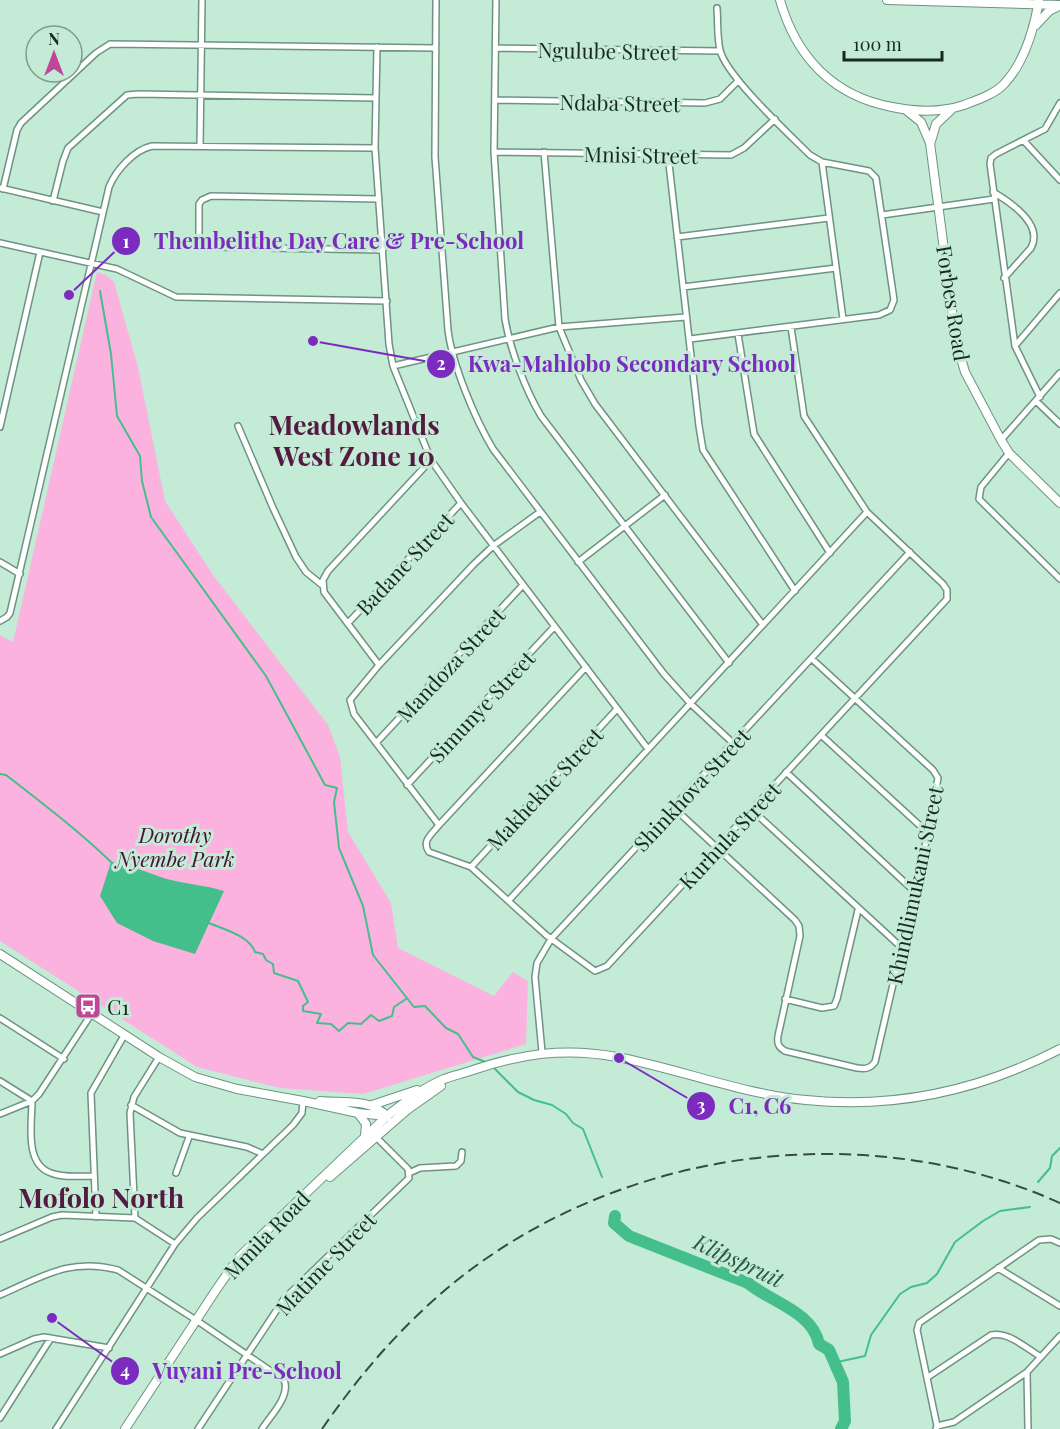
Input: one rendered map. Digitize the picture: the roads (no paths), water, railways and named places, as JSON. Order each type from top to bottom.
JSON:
[{"type":"main road","points":[[780,0],[796,42],[811,62],[830,80],[866,101],[927,112],[954,108],[987,95],[1004,84],[1020,59],[1034,29],[1044,15],[1060,5]]},
{"type":"main road","points":[[887,0],[1038,2],[1060,5]]},
{"type":"main road","points":[[1034,29],[1038,2]]},
{"type":"main road","points":[[930,143],[936,124],[954,108]]},
{"type":"main road","name":"Forbes Road","points":[[906,110],[921,122],[930,143],[958,351],[965,372],[1009,453],[1060,503]]},
{"type":"main road","points":[[0,954],[159,1057],[206,1082],[358,1113],[387,1116],[396,1114],[460,1075]]},
{"type":"main road","points":[[303,1101],[372,1105],[511,1058],[542,1052],[575,1052],[618,1057],[778,1097],[827,1102],[872,1102],[926,1096],[969,1086],[1012,1072],[1060,1049]]},
{"type":"main road","points":[[387,1116],[430,1086]]},
{"type":"main road","name":"Mmila Road","points":[[131,1429],[239,1257],[387,1127],[426,1096]]},
{"type":"main road","points":[[372,1105],[387,1116]]},
{"type":"main road","points":[[358,1113],[365,1121],[365,1136]]},
{"type":"main road","points":[[387,1116],[387,1127]]},
{"type":"main road","name":"Mmila Road","points":[[271,1228],[387,1116]]},
{"type":"main road","name":"Mmila Road","points":[[125,1429],[198,1321]]},
{"type":"street","points":[[200,146],[202,0]]},
{"type":"street","points":[[436,0],[435,157],[448,330],[452,352],[485,435],[540,512],[664,674],[691,704],[734,744]]},
{"type":"street","points":[[496,0],[494,152],[508,339],[541,416],[729,663]]},
{"type":"street","points":[[690,339],[886,313],[893,305],[882,215],[874,174],[861,169],[822,162],[810,155],[738,81],[720,51],[717,8]]},
{"type":"street","points":[[104,212],[2,189],[17,130],[21,123],[104,47],[117,43],[435,48]]},
{"type":"street","points":[[377,47],[375,148],[389,344],[393,366],[431,460],[493,546],[648,749]]},
{"type":"street","name":"Ngulube Street","points":[[496,48],[720,51]]},
{"type":"street","name":"Ndaba Street","points":[[495,100],[712,102],[720,99],[738,81]]},
{"type":"street","points":[[53,201],[68,148],[122,98],[138,94],[376,98]]},
{"type":"street","points":[[1060,105],[1045,129],[992,158],[990,171],[1015,346],[1038,399],[1060,424]]},
{"type":"street","name":"Mnisi Street","points":[[494,152],[721,156],[738,153],[775,119]]},
{"type":"street","points":[[1024,141],[1060,180]]},
{"type":"street","points":[[0,621],[8,617],[10,613],[91,264],[113,177],[120,168],[142,149],[152,146],[375,148]]},
{"type":"street","points":[[544,152],[559,327],[586,391],[763,625]]},
{"type":"street","points":[[668,155],[703,450],[795,591]]},
{"type":"street","points":[[822,162],[843,319]]},
{"type":"street","points":[[993,192],[1020,213],[1034,231],[1034,244],[1004,278]]},
{"type":"street","points":[[379,199],[211,196],[199,204],[199,235],[202,244],[211,247],[383,250]]},
{"type":"street","points":[[882,215],[994,199]]},
{"type":"street","points":[[677,237],[829,218]]},
{"type":"street","points":[[0,243],[128,273],[169,295],[387,301]]},
{"type":"street","points":[[0,427],[40,252]]},
{"type":"street","points":[[683,287],[836,268]]},
{"type":"street","points":[[1015,346],[1060,293]]},
{"type":"street","points":[[393,366],[559,327],[686,317]]},
{"type":"street","name":"Kurhula Street","points":[[586,667],[426,840],[427,850],[471,867],[551,939],[565,947],[594,971],[603,969],[946,599],[947,590],[943,584],[867,512],[804,416],[790,327]]},
{"type":"street","points":[[738,334],[754,434],[830,553]]},
{"type":"street","points":[[1001,440],[1060,373]]},
{"type":"street","points":[[238,426],[296,557],[306,572],[322,585]]},
{"type":"street","points":[[1009,453],[981,487],[978,499],[1060,579]]},
{"type":"street","points":[[379,665],[324,592],[322,580],[431,460]]},
{"type":"street","points":[[578,562],[665,495]]},
{"type":"street","name":"Badane Street","points":[[348,623],[461,503]]},
{"type":"street","points":[[439,825],[354,714],[350,704],[352,696],[473,565],[493,546],[540,512]]},
{"type":"street","points":[[509,900],[867,512]]},
{"type":"street","name":"Shinkhova Street","points":[[542,1052],[535,977],[537,963],[551,939],[910,552]]},
{"type":"street","points":[[0,562],[20,574]]},
{"type":"street","name":"Mandoza Street","points":[[376,743],[523,585]]},
{"type":"street","name":"Simunye Street","points":[[407,785],[554,627]]},
{"type":"street","name":"Khindlimukani Street","points":[[785,999],[777,1041],[785,1051],[864,1069],[875,1062],[938,782],[937,774],[812,659]]},
{"type":"street","name":"Makhekhe Street","points":[[471,867],[617,709]]},
{"type":"street","points":[[821,735],[928,833]]},
{"type":"street","points":[[786,772],[914,891]]},
{"type":"street","points":[[674,808],[799,926],[800,936],[785,999],[822,1008],[834,1006],[858,910]]},
{"type":"street","points":[[752,810],[858,910],[901,947]]},
{"type":"street","points":[[0,1114],[32,1101],[64,1059],[92,1013]]},
{"type":"street","points":[[0,1018],[64,1059]]},
{"type":"street","points":[[96,1217],[91,1093],[125,1034]]},
{"type":"street","points":[[135,1218],[131,1105],[159,1057]]},
{"type":"street","points":[[0,1081],[32,1101]]},
{"type":"street","points":[[32,1101],[33,1153],[40,1167],[59,1175],[93,1176]]},
{"type":"street","points":[[57,1429],[175,1244],[197,1218],[297,1120],[302,1113],[303,1101]]},
{"type":"street","points":[[131,1105],[170,1129],[189,1137],[247,1147],[262,1154]]},
{"type":"street","points":[[176,1173],[189,1137]]},
{"type":"street","points":[[376,1137],[408,1168],[409,1173],[420,1168],[456,1166],[461,1161],[462,1152]]},
{"type":"street","name":"Matime Street","points":[[198,1429],[284,1299],[405,1183],[409,1173]]},
{"type":"street","points":[[0,1239],[52,1216],[62,1215],[135,1218],[175,1244]]},
{"type":"street","points":[[1060,1243],[1051,1239],[1040,1240],[919,1323],[917,1330],[928,1377],[936,1428],[954,1422],[1028,1372],[1060,1336]]},
{"type":"street","points":[[0,1295],[59,1269],[73,1266],[118,1270],[284,1380],[285,1394],[262,1429]]},
{"type":"street","points":[[998,1268],[1060,1306]]},
{"type":"street","points":[[928,1377],[991,1335],[1004,1335],[1041,1357]]},
{"type":"street","points":[[0,1354],[34,1339],[51,1338],[109,1348]]},
{"type":"street","points":[[0,1418],[51,1338]]},
{"type":"street","points":[[1028,1372],[1028,1429]]},
{"type":"waterway","points":[[100,291],[111,354],[117,416],[140,456],[142,481],[151,517],[266,676],[325,785],[337,788],[334,802],[339,848],[363,906],[373,955],[414,1007],[425,1006],[446,1028],[458,1034],[473,1057],[488,1063]]},
{"type":"waterway","points":[[0,774],[6,775],[47,807],[112,863]]},
{"type":"waterway","points":[[209,923],[242,937],[255,952],[263,954],[266,960],[273,964],[274,973],[298,981],[308,1002],[303,1006],[303,1011],[321,1014],[317,1023],[331,1024],[339,1031],[348,1023],[361,1024],[371,1015],[379,1021],[392,1016],[394,1007],[406,999]]},
{"type":"waterway","points":[[493,1067],[518,1092],[552,1105],[583,1129],[602,1177]]},
{"type":"waterway","points":[[1038,1182],[1050,1168],[1052,1156],[1060,1148]]},
{"type":"waterway","points":[[833,1363],[865,1356],[871,1335],[900,1294],[911,1287],[927,1283],[937,1274],[955,1242],[1000,1211],[1030,1207]]},
{"type":"waterway","name":"Klipspruit","points":[[615,1216],[614,1223],[629,1236],[748,1283],[790,1309],[809,1324],[819,1344],[829,1350],[843,1382],[845,1421],[841,1429]]},
{"type":"railway","points":[[322,1429],[383,1350],[456,1281],[522,1236],[593,1200],[669,1175],[747,1159],[827,1154],[907,1159],[985,1176],[1060,1203]]},
{"type":"place","name":"Thembelithe Day Care & Pre-School","points":[[69,295]]},
{"type":"place","name":"Kwa-Mahlobo Secondary School","points":[[313,341]]},
{"type":"place","name":"C1","points":[[88,1006]]},
{"type":"place","name":"C1, C6","points":[[619,1058]]},
{"type":"place","name":"Vuyani Pre-School","points":[[52,1318]]},
{"type":"district","name":"Meadowlands West Zone 10","points":[[354,440]]},
{"type":"district","name":"Mofolo North","points":[[101,1197]]},
{"type":"park label","name":"Dorothy Nyembe Park","points":[[175,846]]}]
